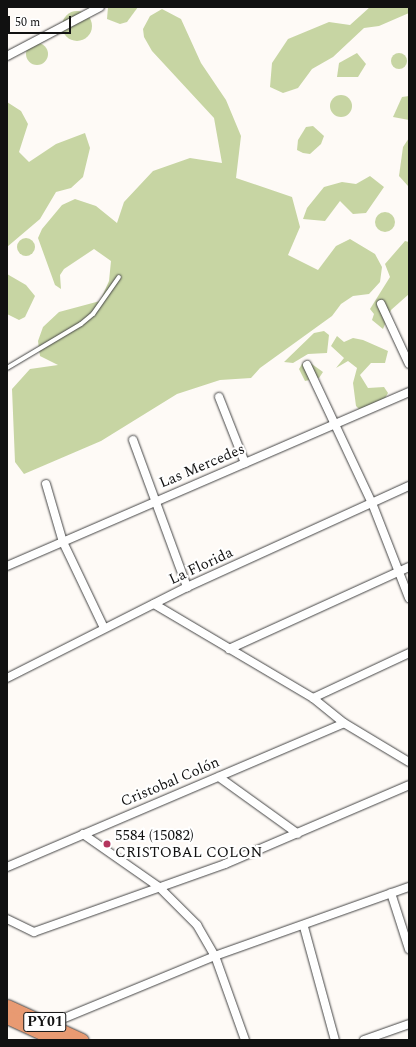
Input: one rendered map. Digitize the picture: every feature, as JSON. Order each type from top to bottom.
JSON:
[{"type":"highway","name":"PY01","points":[[7,1006],[50,1024],[82,1040]]},
{"type":"highway","name":"PY01","points":[[7,1017],[57,1040]]},
{"type":"street","points":[[7,56],[100,7]]},
{"type":"street","points":[[381,304],[409,364]]},
{"type":"street","points":[[307,365],[333,425],[372,503],[409,598]]},
{"type":"street","name":"Las Mercedes","points":[[7,566],[409,392]]},
{"type":"street","points":[[219,397],[245,463]]},
{"type":"street","points":[[133,440],[154,502],[187,587]]},
{"type":"street","points":[[46,484],[63,542],[104,628]]},
{"type":"street","name":"La Florida","points":[[7,678],[187,587],[409,486]]},
{"type":"street","points":[[229,649],[409,567]]},
{"type":"street","points":[[154,604],[312,698],[344,723],[409,762]]},
{"type":"street","points":[[312,698],[409,653]]},
{"type":"street","name":"Cristobal Colón","points":[[7,867],[344,723]]},
{"type":"street","points":[[219,777],[298,834]]},
{"type":"street","points":[[7,919],[34,932],[159,887],[298,834],[409,785]]},
{"type":"street","points":[[83,834],[159,887],[197,926],[215,956],[245,1040]]},
{"type":"street","points":[[50,1024],[215,956],[304,927],[409,887]]},
{"type":"street","points":[[391,893],[409,949]]},
{"type":"street","points":[[304,927],[335,1040]]},
{"type":"street","points":[[364,1040],[409,1024]]},
{"type":"lane","points":[[7,368],[81,324],[93,314],[119,277]]},
{"type":"green space","points":[[108,7],[138,7],[127,22],[120,24],[107,19]]},
{"type":"green space","points":[[370,7],[409,7],[409,13],[379,26],[364,28],[333,57],[312,69],[298,88],[283,93],[270,87],[272,63],[288,39],[329,22],[350,25]]},
{"type":"green space","points":[[162,9],[181,19],[201,63],[226,100],[241,136],[236,178],[292,197],[300,227],[288,255],[318,270],[336,246],[350,239],[375,254],[382,267],[380,282],[369,294],[353,296],[341,304],[332,316],[260,368],[251,378],[220,380],[177,394],[101,441],[24,474],[15,462],[12,389],[30,369],[58,365],[40,356],[38,341],[43,327],[59,312],[100,301],[109,281],[111,261],[94,249],[64,269],[60,275],[61,289],[55,285],[38,238],[42,229],[62,205],[75,199],[96,206],[117,223],[124,202],[153,171],[190,158],[222,163],[214,118],[152,51],[144,37],[143,29],[150,16]]},
{"type":"green space","points":[[77,11],[88,15],[92,26],[88,37],[77,41],[66,37],[62,26],[66,15]]},
{"type":"green space","points":[[37,43],[45,46],[48,54],[45,62],[37,65],[29,62],[26,54],[29,46]]},
{"type":"green space","points":[[357,53],[366,64],[358,77],[337,77],[339,63]]},
{"type":"green space","points":[[399,53],[405,55],[407,61],[405,67],[399,69],[393,67],[391,61],[393,55]]},
{"type":"green space","points":[[341,95],[345,96],[351,102],[351,110],[345,116],[341,117],[337,116],[331,110],[330,106],[331,102],[337,96]]},
{"type":"green space","points":[[409,96],[409,120],[393,117],[402,97]]},
{"type":"green space","points":[[7,102],[21,111],[28,124],[19,152],[29,162],[56,144],[85,133],[90,148],[83,177],[71,188],[56,192],[40,219],[7,247]]},
{"type":"green space","points":[[313,126],[324,136],[321,144],[310,154],[297,150],[298,140],[306,127]]},
{"type":"green space","points":[[409,138],[408,186],[399,176],[403,147]]},
{"type":"green space","points":[[370,176],[384,187],[366,213],[353,214],[340,201],[325,221],[303,219],[307,208],[324,187],[342,182],[356,184]]},
{"type":"green space","points":[[385,212],[392,215],[395,222],[392,229],[385,232],[378,229],[375,222],[378,215]]},
{"type":"green space","points":[[26,238],[32,241],[35,247],[32,253],[26,256],[20,253],[17,247],[20,241]]},
{"type":"green space","points":[[405,241],[409,242],[409,294],[391,310],[383,329],[372,320],[374,314],[370,309],[390,277],[385,264]]},
{"type":"green space","points":[[7,274],[26,285],[35,296],[25,317],[19,320],[7,314]]},
{"type":"green space","points":[[324,331],[329,335],[327,353],[308,354],[293,363],[284,362],[314,333]]},
{"type":"green space","points":[[337,336],[344,342],[353,338],[363,340],[388,351],[385,363],[371,363],[360,375],[368,388],[384,387],[388,393],[384,400],[359,409],[356,406],[353,383],[357,368],[348,361],[336,368],[344,358],[331,346]]},
{"type":"green space","points":[[309,362],[323,372],[319,378],[305,381],[299,369],[302,364]]},
{"type":"place","name":"5584 (15082) CRISTOBAL COLON","points":[[107,844]]}]
